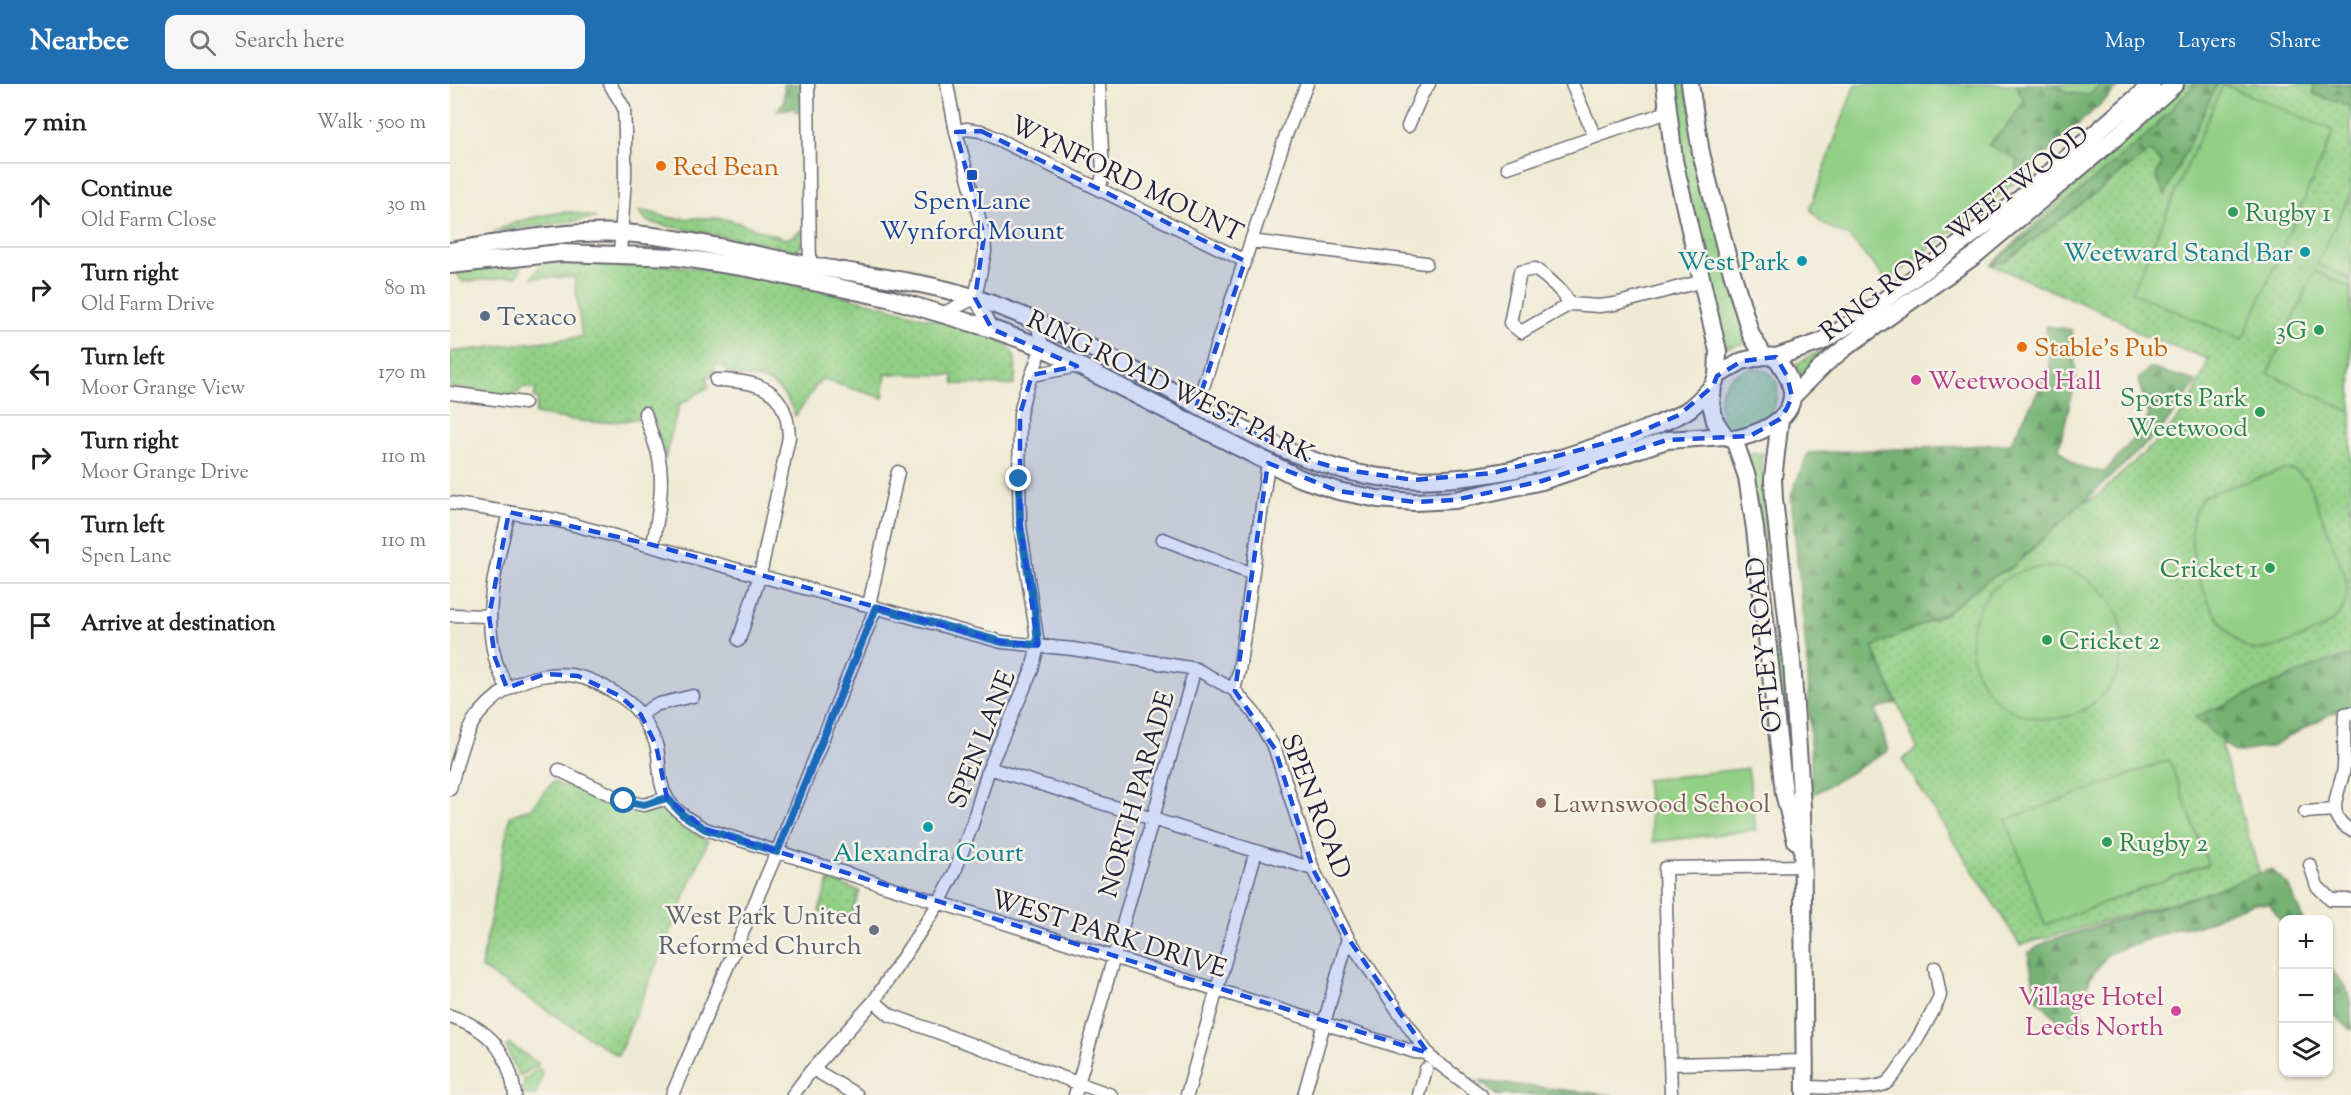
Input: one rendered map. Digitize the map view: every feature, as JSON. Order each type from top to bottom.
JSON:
[{"type":"highway","points":[[1665,84],[1674,160],[1718,351],[1711,404],[1715,421],[1730,438],[1762,431],[1780,419],[1792,397],[1788,376],[1751,336],[1728,259],[1701,153],[1690,84]]},
{"type":"highway","name":"RING ROAD WEETWOOD","points":[[1770,356],[1821,342],[1860,318],[2015,202],[2152,84]]},
{"type":"highway","name":"RING ROAD WEETWOOD","points":[[1792,397],[1839,353],[1974,256],[2175,84]]},
{"type":"highway","name":"RING ROAD WEST PARK","points":[[450,251],[556,234],[622,233],[677,239],[810,273],[992,329],[1042,347],[1268,463],[1299,478],[1338,491],[1414,502],[1455,500],[1542,481],[1667,440],[1730,438]]},
{"type":"highway","name":"RING ROAD WEST PARK","points":[[450,265],[560,253],[620,253],[677,257],[748,268],[907,281],[975,298],[1071,336],[1237,426],[1306,459],[1340,469],[1390,478],[1455,479],[1538,464],[1628,437],[1689,409],[1715,381]]},
{"type":"highway","points":[[1715,381],[1742,361],[1770,356]]},
{"type":"highway","name":"OTLEY ROAD","points":[[1780,419],[1773,479],[1792,662],[1802,808],[1805,1091]]},
{"type":"highway","name":"OTLEY ROAD","points":[[1730,438],[1746,477],[1753,511],[1766,612],[1784,793],[1801,866]]},
{"type":"street","points":[[610,84],[624,108],[625,177],[620,253]]},
{"type":"street","points":[[808,84],[810,273]]},
{"type":"street","points":[[947,84],[956,132],[984,236],[985,252],[975,298],[992,329]]},
{"type":"street","points":[[1098,84],[1103,175],[1099,190]]},
{"type":"street","points":[[1197,405],[1286,135],[1307,84]]},
{"type":"street","points":[[1408,126],[1429,84]]},
{"type":"street","points":[[1572,84],[1595,137]]},
{"type":"street","points":[[1508,167],[1667,112]]},
{"type":"street","name":"WYNFORD MOUNT","points":[[956,132],[966,129],[981,131],[1245,261]]},
{"type":"street","points":[[1251,241],[1426,262]]},
{"type":"street","points":[[1570,304],[1543,274],[1535,269],[1520,272],[1510,323],[1521,332],[1570,304],[1599,306],[1615,304],[1703,281]]},
{"type":"street","points":[[942,314],[975,298]]},
{"type":"street","points":[[1037,321],[1042,347],[1071,336]]},
{"type":"street","name":"SPEN LANE","points":[[793,1095],[813,1069],[874,1001],[939,903],[958,864],[989,768],[1032,670],[1038,645],[1035,612],[1020,525],[1020,414],[1042,347]]},
{"type":"street","points":[[1032,375],[1078,366]]},
{"type":"street","points":[[716,380],[758,384],[771,392],[782,405],[788,419],[789,437],[760,575],[739,640]]},
{"type":"street","points":[[450,393],[524,403]]},
{"type":"street","points":[[645,413],[658,456],[660,480],[660,500],[653,545]]},
{"type":"street","points":[[1234,690],[1239,671],[1268,463]]},
{"type":"street","points":[[672,1095],[777,852],[872,606],[898,472]]},
{"type":"street","name":"SPEN ROAD","points":[[450,503],[556,520],[1002,642],[1074,649],[1196,669],[1234,690],[1254,713],[1275,749],[1313,869],[1348,938],[1428,1053],[1481,1095]]},
{"type":"street","points":[[507,688],[495,658],[489,616],[495,572],[509,512]]},
{"type":"street","points":[[1163,539],[1252,573]]},
{"type":"street","points":[[450,615],[489,616]]},
{"type":"street","points":[[450,789],[463,742],[478,714],[507,688],[545,674],[578,676],[600,684],[621,696],[641,715],[656,745],[661,780],[667,798],[644,805],[624,801],[559,770]]},
{"type":"street","name":"NORTH PARADE","points":[[1076,1090],[1192,679]]},
{"type":"street","points":[[641,715],[655,705],[693,696]]},
{"type":"street","points":[[2351,713],[2345,714],[2344,768],[2335,799],[2335,810],[2342,825],[2351,830]]},
{"type":"street","points":[[450,737],[463,742]]},
{"type":"street","points":[[989,768],[1313,869]]},
{"type":"street","name":"WEST PARK DRIVE","points":[[667,798],[683,815],[705,829],[1324,1024],[1415,1052],[1428,1053]]},
{"type":"street","points":[[2305,812],[2335,810]]},
{"type":"street","points":[[1187,1095],[1256,851]]},
{"type":"street","points":[[2310,865],[2317,886],[2331,900],[2351,900]]},
{"type":"street","points":[[1671,1095],[1665,868],[1801,866]]},
{"type":"street","points":[[1305,1095],[1348,938]]},
{"type":"street","points":[[1805,1091],[1883,1085],[1891,1080],[1902,1066],[1938,1001],[1940,995],[1935,968]]},
{"type":"street","points":[[874,1001],[890,1015],[1076,1090],[1111,1095]]},
{"type":"street","points":[[450,1016],[476,1026],[495,1044],[509,1066],[515,1095]]},
{"type":"street","points":[[1670,1064],[1805,1061]]},
{"type":"street","points":[[813,1069],[856,1095]]},
{"type":"street","points":[[1419,1095],[1426,1069]]},
{"type":"highlighted area","points":[[981,131],[1245,261],[1197,405],[1306,459],[1340,469],[1414,480],[1493,473],[1628,437],[1679,415],[1713,386],[1717,376],[1742,361],[1776,357],[1787,376],[1792,397],[1787,408],[1780,419],[1750,436],[1667,440],[1542,481],[1455,500],[1414,502],[1338,491],[1268,463],[1235,691],[1275,749],[1313,869],[1348,938],[1428,1053],[705,829],[667,798],[656,745],[641,715],[620,696],[578,676],[545,674],[507,688],[495,658],[489,616],[509,512],[653,545],[1002,642],[1038,645],[1020,525],[1020,414],[1032,375],[1077,366],[992,329],[975,298],[984,236],[956,132]]},
{"type":"green space","points":[[784,84],[801,84],[802,112],[795,112],[794,108],[777,111],[784,102]]},
{"type":"green space","points":[[1670,84],[1685,84],[1748,343],[1725,348],[1675,137]]},
{"type":"green space","points":[[1855,84],[2016,84],[2024,101],[2007,125],[1988,145],[2017,160],[2016,182],[1887,281],[1849,237],[1822,224],[1810,208]]},
{"type":"green space","points":[[2016,84],[2054,84],[2067,92],[2088,95],[2101,84],[2122,84],[2016,182],[2017,160],[1988,146],[2024,101]]},
{"type":"green space","points":[[2054,84],[2101,84],[2088,95],[2067,92]]},
{"type":"green space","points":[[2184,84],[2351,84],[2351,691],[2331,697],[2221,745],[2261,878],[2020,945],[1902,760],[1917,748],[1873,647],[1946,613],[1988,579],[2013,567],[2081,503],[2097,496],[2167,432],[2189,405],[2209,359],[2139,334],[2117,318],[1991,265]]},
{"type":"green space","points":[[2195,84],[2217,84],[2165,195],[2156,176],[2162,162],[2149,152],[2006,261],[1991,265],[2146,136]]},
{"type":"green space","name":"Rugby 1","points":[[2223,84],[2334,131],[2242,340],[2132,292]]},
{"type":"green space","points":[[2314,84],[2351,84],[2351,107],[2313,94]]},
{"type":"green space","points":[[2351,192],[2351,279],[2317,264]]},
{"type":"green space","points":[[639,211],[671,218],[723,219],[786,239],[802,229],[801,247],[795,250],[648,222]]},
{"type":"green space","points":[[572,212],[596,218],[494,232],[532,218]]},
{"type":"green space","points":[[588,260],[599,265],[628,262],[702,269],[788,283],[873,303],[999,339],[1010,348],[1015,359],[1014,385],[954,384],[953,375],[886,374],[883,398],[821,379],[795,416],[786,397],[770,383],[756,378],[728,374],[724,365],[715,365],[713,374],[706,378],[709,387],[679,405],[665,458],[652,414],[608,422],[565,419],[535,414],[538,399],[534,397],[536,389],[522,387],[518,393],[512,395],[450,387],[450,352],[582,337],[574,277],[532,278],[536,270],[548,262]]},
{"type":"green space","points":[[519,264],[521,269],[517,276],[463,282],[457,274],[457,272]]},
{"type":"green space","name":"3G","points":[[2315,271],[2351,288],[2351,412],[2268,373]]},
{"type":"green space","points":[[2046,326],[2072,330],[2076,378],[2059,448],[2073,463],[2084,469],[2105,472],[2149,416],[2138,380],[2149,368],[2197,381],[2162,429],[2013,567],[1987,580],[1946,613],[1873,647],[1897,703],[1876,709],[1888,751],[1812,795],[1808,672],[1791,495],[1808,453],[2010,444],[2050,368]]},
{"type":"green space","points":[[1834,343],[1837,348],[1801,378],[1796,364]]},
{"type":"green space","points":[[1755,368],[1769,374],[1776,383],[1777,395],[1773,407],[1766,418],[1756,426],[1744,430],[1733,428],[1727,423],[1720,410],[1723,388],[1733,376]]},
{"type":"green space","points":[[1763,454],[1761,459],[1781,602],[1772,602],[1763,535],[1747,455]]},
{"type":"green space","name":"Cricket 1","points":[[2283,470],[2294,470],[2308,481],[2346,578],[2346,599],[2337,617],[2320,629],[2294,641],[2256,650],[2248,648],[2234,638],[2220,621],[2208,600],[2193,553],[2192,530],[2196,510],[2206,495]]},
{"type":"green space","name":"Cricket 2","points":[[2047,567],[2076,572],[2101,589],[2118,614],[2123,643],[2118,672],[2101,697],[2076,714],[2047,719],[2018,714],[1993,697],[1976,672],[1971,643],[1976,614],[1993,589],[2018,572]]},
{"type":"green space","points":[[1784,627],[1797,801],[1791,802],[1773,628]]},
{"type":"green space","points":[[2351,656],[2351,708],[2330,714],[2270,747],[2235,753],[2195,717],[2324,662]]},
{"type":"green space","name":"Rugby 2","points":[[2169,760],[2208,864],[2045,925],[2006,820]]},
{"type":"green space","points":[[1748,768],[1756,830],[1653,842],[1646,780]]},
{"type":"green space","points":[[553,782],[563,786],[574,783],[628,810],[644,814],[666,809],[686,828],[708,841],[618,1056],[481,968],[510,816],[531,808]]},
{"type":"green space","points":[[2271,869],[2288,885],[2301,915],[2279,915],[2279,918],[2270,904],[2254,903],[2199,926],[2177,928],[2108,954],[2091,977],[2081,1000],[2085,1029],[2072,1034],[2037,999],[2028,953],[2048,941],[2201,895]]},
{"type":"green space","points":[[829,880],[860,891],[849,920],[819,911]]},
{"type":"green space","points":[[2333,972],[2348,994],[2351,1008],[2351,1030],[2333,1014]]},
{"type":"green space","points":[[509,1044],[538,1063],[538,1066],[519,1076],[506,1047]]},
{"type":"green space","points":[[540,1069],[542,1076],[536,1095],[523,1095],[524,1079]]},
{"type":"green space","points":[[1479,1081],[1613,1095],[1496,1095]]},
{"type":"place","name":"Red Bean","points":[[661,166]]},
{"type":"place","name":"Spen Lane Wynford Mount","points":[[972,175]]},
{"type":"place","name":"Rugby 1","points":[[2233,212]]},
{"type":"place","name":"Weetward Stand Bar","points":[[2305,252]]},
{"type":"place","name":"West Park","points":[[1802,261]]},
{"type":"place","name":"Texaco","points":[[485,316]]},
{"type":"place","name":"3G","points":[[2319,330]]},
{"type":"place","name":"Stable's Pub","points":[[2022,347]]},
{"type":"place","name":"Weetwood Hall","points":[[1916,380]]},
{"type":"place","name":"Sports Park Weetwood","points":[[2260,412]]},
{"type":"place","name":"Cricket 1","points":[[2270,568]]},
{"type":"place","name":"Cricket 2","points":[[2047,640]]},
{"type":"place","name":"Lawnswood School","points":[[1541,803]]},
{"type":"place","name":"Alexandra Court","points":[[928,827]]},
{"type":"place","name":"Rugby 2","points":[[2107,842]]},
{"type":"place","name":"West Park United Reformed Church","points":[[874,930]]},
{"type":"place","name":"Village Hotel Leeds North","points":[[2176,1011]]},
{"type":"route","points":[[624,801],[644,805],[667,798],[683,815],[705,829],[777,852],[876,607],[1002,642],[1038,645],[1035,612],[1020,525],[1019,479]]}]
